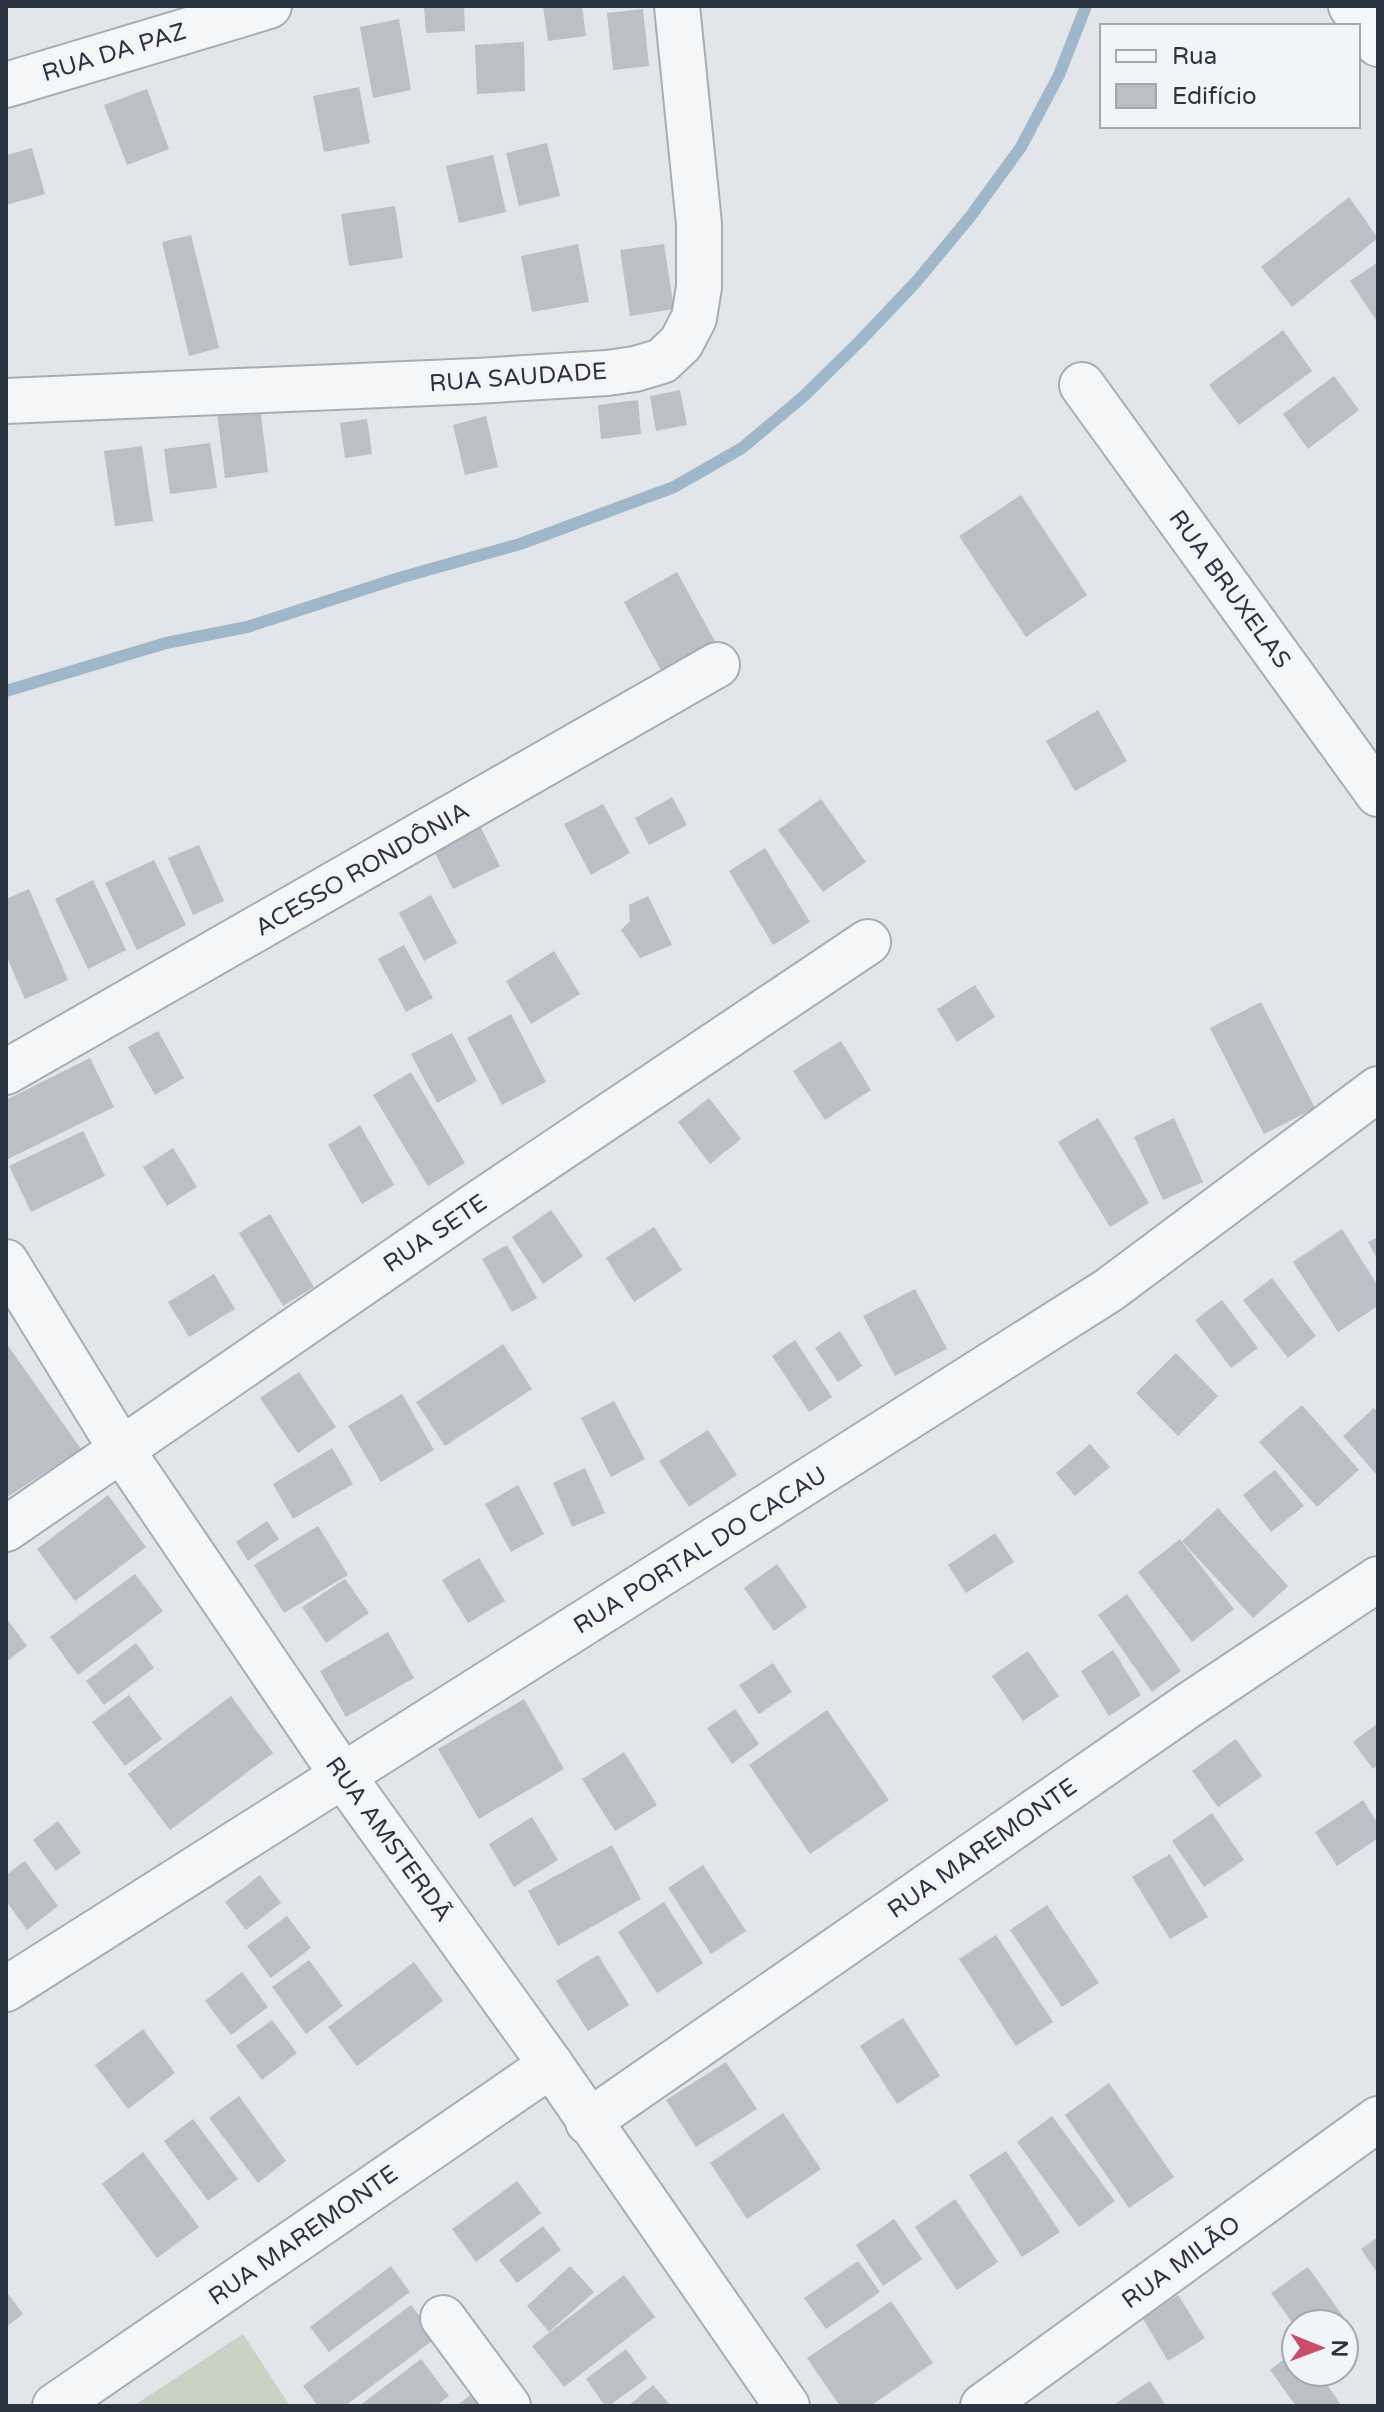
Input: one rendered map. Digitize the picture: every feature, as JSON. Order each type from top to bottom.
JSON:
[{"type":"street","name":"RUA DA PAZ","points":[[6,85],[269,6]]},
{"type":"street","name":"RUA SAUDADE","points":[[6,401],[476,381],[607,373],[662,361],[681,343],[694,318],[699,287],[699,224],[677,6]]},
{"type":"street","points":[[1351,6],[1378,44]]},
{"type":"street","name":"RUA BRUXELAS","points":[[1082,385],[1378,794]]},
{"type":"street","name":"ACESSO RONDÔNIA","points":[[6,1072],[717,665]]},
{"type":"street","name":"RUA SETE","points":[[6,1529],[476,1205],[868,942]]},
{"type":"street","name":"RUA PORTAL DO CACAU","points":[[6,1989],[1109,1290],[1378,1089]]},
{"type":"street","name":"RUA AMSTERDÃ","points":[[6,1262],[121,1449],[343,1776],[551,2065],[787,2406]]},
{"type":"street","name":"RUA MAREMONTE","points":[[588,2122],[1163,1723],[1378,1579]]},
{"type":"street","name":"RUA MAREMONTE","points":[[55,2406],[551,2065]]},
{"type":"street","name":"RUA MILÃO","points":[[983,2406],[1378,2119]]},
{"type":"street","points":[[443,2318],[508,2406]]},
{"type":"green space","points":[[243,2334],[290,2406],[133,2406]]},
{"type":"building","points":[[424,6],[464,6],[465,31],[426,33]]},
{"type":"building","points":[[543,6],[582,6],[586,36],[548,41]]},
{"type":"building","points":[[643,9],[649,66],[613,70],[607,13]]},
{"type":"building","points":[[399,19],[411,90],[373,98],[360,27]]},
{"type":"building","points":[[524,42],[525,91],[477,94],[475,45]]},
{"type":"building","points":[[359,87],[370,143],[324,152],[313,96]]},
{"type":"building","points":[[147,89],[169,149],[127,165],[104,105]]},
{"type":"building","points":[[547,143],[560,196],[519,206],[506,153]]},
{"type":"building","points":[[32,148],[45,194],[6,205],[6,155]]},
{"type":"building","points":[[493,155],[506,212],[459,223],[446,166]]},
{"type":"building","points":[[1349,197],[1378,238],[1292,307],[1261,267]]},
{"type":"building","points":[[395,206],[403,258],[349,266],[341,214]]},
{"type":"building","points":[[191,235],[219,348],[189,356],[162,242]]},
{"type":"building","points":[[578,244],[589,302],[532,312],[521,256]]},
{"type":"building","points":[[664,244],[674,309],[630,316],[620,250]]},
{"type":"building","points":[[1378,262],[1378,323],[1350,281]]},
{"type":"building","points":[[1283,330],[1312,371],[1239,425],[1209,385]]},
{"type":"building","points":[[1334,376],[1359,410],[1308,449],[1283,414]]},
{"type":"building","points":[[680,390],[687,425],[656,431],[650,396]]},
{"type":"building","points":[[638,400],[641,434],[601,439],[598,405]]},
{"type":"building","points":[[260,407],[268,472],[225,478],[217,412]]},
{"type":"building","points":[[486,416],[498,467],[465,475],[453,425]]},
{"type":"building","points":[[367,419],[372,454],[345,458],[340,423]]},
{"type":"building","points":[[210,443],[217,488],[170,494],[164,449]]},
{"type":"building","points":[[142,446],[153,521],[115,526],[104,451]]},
{"type":"building","points":[[1021,495],[1087,595],[1026,637],[959,536]]},
{"type":"building","points":[[677,572],[718,647],[664,676],[624,602]]},
{"type":"building","points":[[1098,710],[1127,761],[1075,791],[1046,741]]},
{"type":"building","points":[[672,797],[687,825],[649,845],[635,818]]},
{"type":"building","points":[[821,799],[866,862],[823,892],[778,830]]},
{"type":"building","points":[[603,804],[630,853],[591,875],[564,824]]},
{"type":"building","points":[[481,828],[500,866],[453,889],[434,851]]},
{"type":"building","points":[[199,845],[224,901],[193,915],[168,858]]},
{"type":"building","points":[[765,848],[810,922],[773,945],[729,871]]},
{"type":"building","points":[[154,860],[186,925],[137,950],[105,883]]},
{"type":"building","points":[[93,880],[126,950],[88,969],[55,899]]},
{"type":"building","points":[[29,889],[68,980],[25,999],[6,955],[6,899]]},
{"type":"building","points":[[431,895],[457,943],[424,961],[399,913]]},
{"type":"building","points":[[648,896],[672,945],[640,958],[621,930],[630,921],[629,905]]},
{"type":"building","points":[[404,945],[433,998],[406,1012],[378,959]]},
{"type":"building","points":[[554,951],[580,994],[531,1024],[506,981]]},
{"type":"building","points":[[975,985],[995,1017],[957,1042],[937,1009]]},
{"type":"building","points":[[1261,1002],[1315,1108],[1264,1134],[1210,1028]]},
{"type":"building","points":[[511,1014],[546,1082],[502,1105],[467,1038]]},
{"type":"building","points":[[158,1031],[184,1078],[155,1095],[128,1047]]},
{"type":"building","points":[[452,1033],[477,1081],[437,1103],[411,1054]]},
{"type":"building","points":[[841,1041],[871,1090],[825,1120],[793,1071]]},
{"type":"building","points":[[90,1058],[114,1107],[6,1160],[6,1100]]},
{"type":"building","points":[[411,1072],[465,1163],[428,1186],[373,1095]]},
{"type":"building","points":[[709,1098],[741,1139],[710,1164],[678,1122]]},
{"type":"building","points":[[1098,1118],[1149,1203],[1110,1227],[1058,1142]]},
{"type":"building","points":[[1174,1118],[1203,1182],[1163,1200],[1134,1137]]},
{"type":"building","points":[[360,1125],[394,1185],[362,1204],[328,1145]]},
{"type":"building","points":[[83,1131],[105,1176],[31,1212],[9,1166]]},
{"type":"building","points":[[173,1148],[197,1187],[167,1206],[143,1167]]},
{"type":"building","points":[[551,1210],[583,1256],[543,1284],[512,1237]]},
{"type":"building","points":[[270,1214],[314,1287],[283,1306],[239,1233]]},
{"type":"building","points":[[654,1227],[682,1270],[634,1302],[606,1258]]},
{"type":"building","points":[[1342,1229],[1378,1286],[1378,1306],[1338,1332],[1293,1262]]},
{"type":"building","points":[[1378,1237],[1378,1260],[1368,1242]]},
{"type":"building","points":[[507,1245],[537,1298],[512,1312],[482,1259]]},
{"type":"building","points":[[214,1274],[235,1309],[189,1337],[168,1302]]},
{"type":"building","points":[[1272,1278],[1316,1336],[1288,1358],[1243,1300]]},
{"type":"building","points":[[915,1289],[947,1349],[895,1376],[863,1316]]},
{"type":"building","points":[[1222,1300],[1258,1348],[1231,1368],[1195,1320]]},
{"type":"building","points":[[840,1331],[862,1366],[838,1382],[815,1348]]},
{"type":"building","points":[[795,1340],[832,1397],[809,1412],[772,1356]]},
{"type":"building","points":[[6,1343],[81,1449],[6,1498]]},
{"type":"building","points":[[503,1344],[532,1389],[445,1446],[416,1402]]},
{"type":"building","points":[[1176,1353],[1218,1396],[1178,1436],[1136,1393]]},
{"type":"building","points":[[299,1372],[336,1427],[298,1453],[260,1398]]},
{"type":"building","points":[[402,1394],[434,1450],[381,1482],[348,1426]]},
{"type":"building","points":[[614,1401],[645,1459],[611,1477],[581,1418]]},
{"type":"building","points":[[1302,1405],[1359,1470],[1317,1507],[1259,1442]]},
{"type":"building","points":[[1374,1408],[1378,1413],[1376,1474],[1343,1436]]},
{"type":"building","points":[[708,1430],[737,1475],[689,1507],[659,1461]]},
{"type":"building","points":[[1090,1444],[1110,1467],[1075,1496],[1056,1473]]},
{"type":"building","points":[[332,1448],[353,1484],[293,1519],[273,1484]]},
{"type":"building","points":[[585,1468],[605,1513],[572,1527],[553,1483]]},
{"type":"building","points":[[1275,1470],[1304,1506],[1271,1532],[1243,1495]]},
{"type":"building","points":[[518,1485],[544,1534],[511,1552],[485,1504]]},
{"type":"building","points":[[108,1495],[146,1547],[75,1601],[37,1549]]},
{"type":"building","points":[[1218,1508],[1288,1586],[1253,1618],[1182,1541]]},
{"type":"building","points":[[267,1521],[279,1539],[248,1561],[236,1542]]},
{"type":"building","points":[[318,1526],[348,1575],[284,1613],[254,1565]]},
{"type":"building","points":[[995,1533],[1014,1562],[966,1593],[948,1565]]},
{"type":"building","points":[[1180,1539],[1234,1609],[1192,1642],[1138,1572]]},
{"type":"building","points":[[479,1558],[505,1601],[468,1623],[442,1580]]},
{"type":"building","points":[[777,1564],[807,1607],[774,1631],[744,1588]]},
{"type":"building","points":[[135,1574],[163,1611],[78,1675],[50,1637]]},
{"type":"building","points":[[345,1579],[369,1613],[326,1643],[302,1607]]},
{"type":"building","points":[[1127,1594],[1181,1671],[1152,1692],[1098,1615]]},
{"type":"building","points":[[6,1618],[27,1646],[6,1662]]},
{"type":"building","points":[[388,1632],[414,1678],[346,1717],[320,1671]]},
{"type":"building","points":[[136,1643],[154,1668],[104,1705],[86,1681]]},
{"type":"building","points":[[1113,1650],[1141,1695],[1109,1716],[1081,1671]]},
{"type":"building","points":[[1028,1651],[1059,1696],[1023,1721],[992,1676]]},
{"type":"building","points":[[773,1663],[792,1692],[759,1714],[739,1685]]},
{"type":"building","points":[[129,1695],[162,1739],[125,1766],[92,1722]]},
{"type":"building","points":[[231,1696],[273,1753],[170,1830],[128,1774]]},
{"type":"building","points":[[524,1699],[564,1769],[479,1819],[438,1749]]},
{"type":"building","points":[[735,1709],[759,1744],[732,1764],[707,1728]]},
{"type":"building","points":[[827,1710],[889,1800],[810,1854],[749,1765]]},
{"type":"building","points":[[1378,1723],[1378,1765],[1373,1769],[1353,1742]]},
{"type":"building","points":[[1236,1739],[1262,1776],[1218,1807],[1192,1771]]},
{"type":"building","points":[[624,1752],[657,1805],[615,1831],[582,1779]]},
{"type":"building","points":[[1363,1800],[1378,1824],[1378,1838],[1337,1866],[1315,1832]]},
{"type":"building","points":[[1212,1813],[1244,1860],[1204,1887],[1172,1841]]},
{"type":"building","points":[[532,1817],[558,1860],[514,1887],[489,1844]]},
{"type":"building","points":[[58,1821],[81,1853],[56,1871],[33,1840]]},
{"type":"building","points":[[612,1845],[641,1899],[558,1946],[528,1891]]},
{"type":"building","points":[[1170,1854],[1208,1917],[1170,1939],[1132,1877]]},
{"type":"building","points":[[25,1861],[58,1906],[27,1930],[6,1901],[6,1875]]},
{"type":"building","points":[[703,1865],[746,1931],[711,1954],[668,1888]]},
{"type":"building","points":[[260,1875],[281,1903],[246,1930],[225,1902]]},
{"type":"building","points":[[664,1902],[703,1963],[657,1993],[618,1932]]},
{"type":"building","points":[[1047,1905],[1099,1983],[1062,2007],[1010,1930]]},
{"type":"building","points":[[287,1916],[311,1948],[271,1978],[247,1946]]},
{"type":"building","points":[[996,1935],[1053,2022],[1016,2046],[959,1959]]},
{"type":"building","points":[[598,1955],[629,2005],[588,2031],[556,1981]]},
{"type":"building","points":[[309,1960],[343,2006],[306,2034],[272,1987]]},
{"type":"building","points":[[414,1962],[443,2001],[357,2066],[328,2027]]},
{"type":"building","points":[[242,1972],[268,2007],[231,2035],[205,2001]]},
{"type":"building","points":[[903,2018],[940,2076],[897,2104],[860,2046]]},
{"type":"building","points":[[272,2020],[297,2053],[262,2080],[236,2046]]},
{"type":"building","points":[[143,2029],[175,2073],[128,2109],[95,2065]]},
{"type":"building","points":[[726,2062],[757,2109],[696,2147],[666,2100]]},
{"type":"building","points":[[1109,2083],[1174,2177],[1129,2208],[1065,2115]]},
{"type":"building","points":[[239,2096],[286,2161],[258,2183],[209,2118]]},
{"type":"building","points":[[783,2113],[821,2169],[747,2219],[710,2163]]},
{"type":"building","points":[[1052,2116],[1115,2201],[1079,2227],[1017,2142]]},
{"type":"building","points":[[193,2119],[238,2179],[208,2201],[164,2141]]},
{"type":"building","points":[[1006,2151],[1060,2232],[1022,2257],[969,2175]]},
{"type":"building","points":[[143,2152],[199,2227],[157,2258],[102,2184]]},
{"type":"building","points":[[517,2181],[541,2213],[476,2262],[452,2229]]},
{"type":"building","points":[[955,2199],[998,2262],[957,2290],[915,2227]]},
{"type":"building","points":[[894,2219],[922,2259],[883,2286],[856,2245]]},
{"type":"building","points":[[543,2226],[561,2250],[517,2283],[499,2260]]},
{"type":"building","points":[[1378,2237],[1378,2274],[1361,2249]]},
{"type":"building","points":[[858,2261],[880,2292],[826,2329],[804,2298]]},
{"type":"building","points":[[391,2266],[410,2292],[329,2352],[310,2327]]},
{"type":"building","points":[[570,2266],[594,2292],[549,2332],[527,2306]]},
{"type":"building","points":[[1308,2267],[1337,2308],[1282,2308],[1271,2293]]},
{"type":"building","points":[[624,2275],[655,2317],[564,2387],[532,2346]]},
{"type":"building","points":[[6,2291],[23,2314],[6,2327]]},
{"type":"building","points":[[1178,2295],[1205,2338],[1168,2361],[1142,2317]]},
{"type":"building","points":[[891,2301],[933,2363],[870,2406],[840,2406],[807,2358]]},
{"type":"building","points":[[411,2305],[436,2338],[345,2406],[318,2406],[303,2386]]},
{"type":"building","points":[[626,2349],[647,2378],[605,2406],[586,2379]]},
{"type":"building","points":[[421,2359],[449,2396],[436,2406],[359,2406]]},
{"type":"building","points":[[1280,2362],[1280,2384],[1270,2370]]},
{"type":"building","points":[[1150,2381],[1166,2406],[1112,2406]]},
{"type":"building","points":[[653,2385],[671,2406],[628,2406]]},
{"type":"building","points":[[1283,2388],[1329,2388],[1342,2406],[1296,2406]]},
{"type":"building","points":[[476,2391],[486,2406],[456,2406]]},
{"type":"waterway","points":[[6,691],[166,643],[247,627],[399,578],[520,544],[674,487],[742,448],[804,396],[861,340],[916,282],[970,217],[1021,147],[1059,75],[1086,6]]}]
